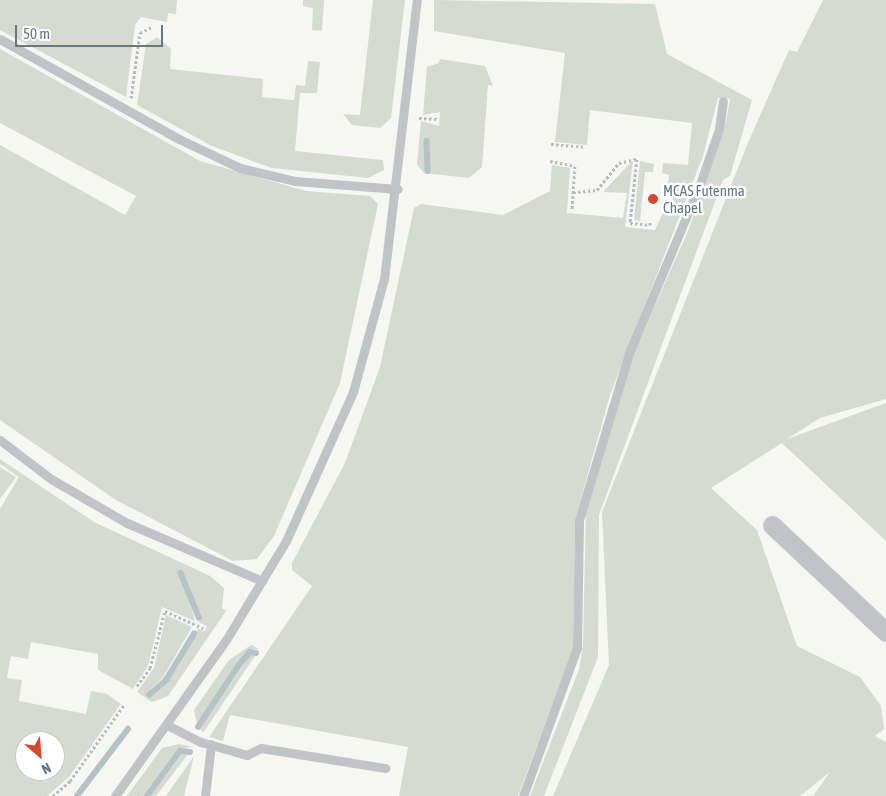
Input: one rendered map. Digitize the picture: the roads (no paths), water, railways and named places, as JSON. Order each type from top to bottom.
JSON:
[{"type":"street","points":[[772,525],[886,632]]},
{"type":"lane","points":[[115,796],[167,725],[262,582],[286,541],[353,392],[384,279],[398,189],[417,0]]},
{"type":"lane","points":[[0,39],[130,111],[240,168],[295,181],[398,189]]},
{"type":"lane","points":[[523,796],[577,648],[580,520],[629,353],[700,184],[719,129],[723,101]]},
{"type":"lane","points":[[0,440],[51,479],[127,523],[262,582]]},
{"type":"lane","points":[[167,725],[211,744],[247,755],[261,748],[385,768]]},
{"type":"lane","points":[[205,796],[211,744]]},
{"type":"waterway","points":[[427,141],[428,171]]},
{"type":"waterway","points":[[181,573],[199,617]]},
{"type":"waterway","points":[[149,695],[166,680],[194,634]]},
{"type":"waterway","points":[[198,727],[239,665],[250,652],[256,653]]},
{"type":"waterway","points":[[77,796],[128,729]]},
{"type":"waterway","points":[[147,796],[180,751],[190,752]]},
{"type":"place","name":"MCAS Futenma Chapel","points":[[653,199]]}]
